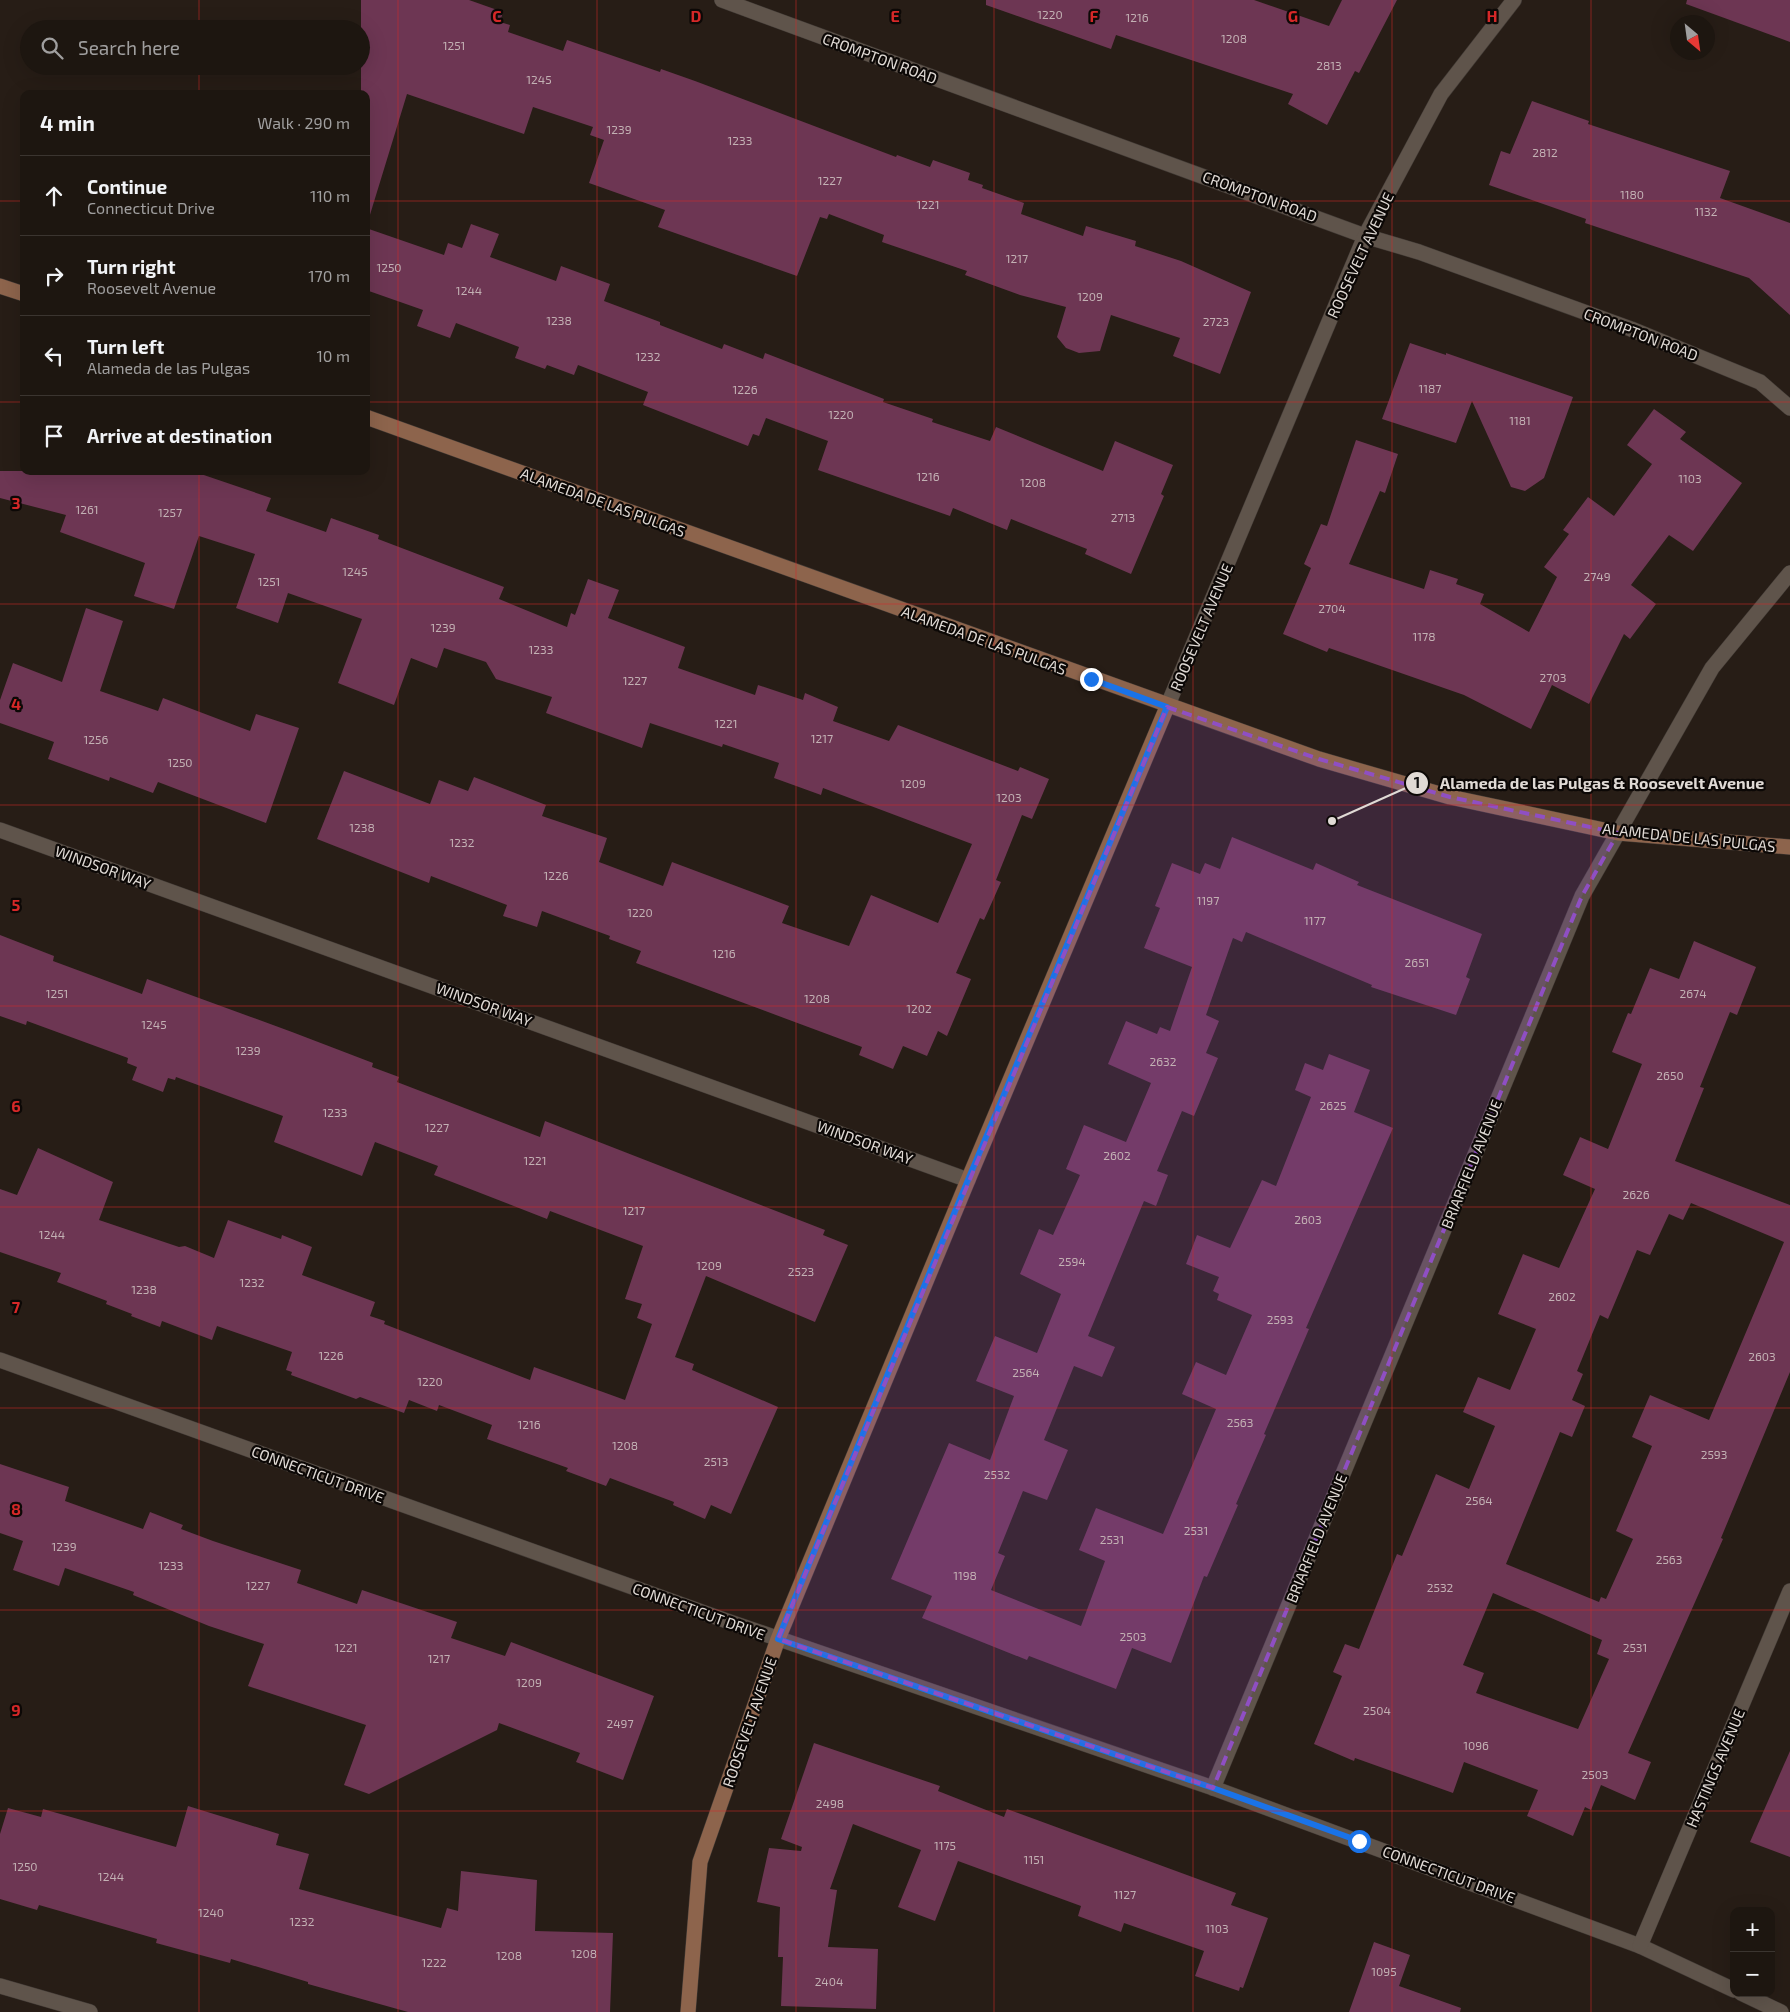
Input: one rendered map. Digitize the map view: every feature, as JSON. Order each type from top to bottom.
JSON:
[{"type":"main road","points":[[0,286],[20,293]]},
{"type":"main road","name":"ALAMEDA DE LAS PULGAS","points":[[370,418],[1167,707],[1319,760],[1450,798],[1618,833],[1790,847]]},
{"type":"main road","name":"ROOSEVELT AVENUE","points":[[688,2012],[700,1862],[778,1639],[1167,707]]},
{"type":"street","name":"CROMPTON ROAD","points":[[722,0],[1365,236],[1419,252],[1631,329],[1760,382],[1790,408]]},
{"type":"street","name":"ROOSEVELT AVENUE","points":[[1167,707],[1365,236],[1441,94],[1514,0]]},
{"type":"street","name":"BRIARFIELD AVENUE","points":[[1213,1788],[1582,896],[1712,668],[1790,572]]},
{"type":"street","name":"WINDSOR WAY","points":[[0,830],[968,1180]]},
{"type":"street","name":"CONNECTICUT DRIVE","points":[[0,1360],[778,1639],[1213,1788],[1640,1946],[1730,1988]]},
{"type":"street","name":"HASTINGS AVENUE","points":[[1640,1946],[1790,1591]]},
{"type":"street","points":[[0,1986],[90,2012]]},
{"type":"street","points":[[1749,1997],[1781,2012]]},
{"type":"highlighted area","points":[[1167,707],[1319,759],[1450,797],[1618,833],[1582,896],[1213,1788],[778,1639]]},
{"type":"building","points":[[361,0],[469,0],[503,12],[500,22],[510,25],[508,32],[563,51],[567,40],[660,72],[661,69],[695,81],[896,157],[897,155],[930,167],[933,160],[970,173],[968,180],[983,185],[982,188],[1024,203],[1021,214],[1083,236],[1086,226],[1136,241],[1135,246],[1181,261],[1251,292],[1220,374],[1173,356],[1180,338],[1111,315],[1100,351],[1079,353],[1066,348],[1057,337],[1066,307],[1020,295],[965,275],[967,271],[882,242],[884,235],[829,214],[827,219],[820,217],[797,276],[658,227],[665,210],[589,183],[604,140],[590,135],[593,127],[533,107],[524,134],[407,94],[370,215],[370,90],[361,90],[361,75],[370,75],[370,20],[361,20]]},
{"type":"building","points":[[986,0],[1254,0],[1329,26],[1342,0],[1397,0],[1359,73],[1355,71],[1327,125],[1288,104],[1293,94],[1116,35],[1111,49],[986,5]]},
{"type":"building","points":[[1687,0],[1790,0],[1790,42],[1686,4]]},
{"type":"building","points":[[1532,101],[1589,121],[1588,124],[1730,171],[1720,198],[1790,223],[1790,315],[1749,278],[1585,223],[1586,219],[1489,185],[1501,151],[1510,154]]},
{"type":"building","points":[[471,224],[499,234],[490,257],[556,281],[561,266],[610,284],[604,301],[660,322],[660,325],[722,349],[724,344],[763,359],[765,353],[884,399],[883,402],[933,419],[932,422],[990,441],[996,427],[1103,471],[1115,441],[1173,465],[1161,494],[1164,496],[1131,574],[1085,554],[1087,549],[1011,519],[1007,530],[953,508],[950,516],[818,470],[828,441],[766,418],[759,436],[753,434],[748,446],[643,405],[648,392],[578,365],[574,375],[547,365],[545,369],[515,358],[519,347],[456,323],[450,338],[417,326],[423,310],[370,291],[370,229],[444,255],[448,243],[462,248]]},
{"type":"building","points":[[1410,343],[1446,355],[1446,353],[1573,397],[1544,478],[1525,491],[1511,487],[1472,401],[1456,443],[1382,419]]},
{"type":"building","points":[[1654,409],[1686,432],[1680,439],[1742,483],[1693,551],[1669,535],[1631,585],[1656,604],[1630,639],[1624,634],[1589,704],[1552,685],[1531,729],[1464,695],[1329,648],[1327,652],[1283,634],[1311,568],[1304,564],[1321,524],[1327,526],[1356,440],[1398,454],[1385,493],[1380,491],[1349,564],[1424,589],[1430,570],[1458,579],[1456,584],[1484,594],[1480,604],[1529,632],[1557,577],[1544,567],[1569,534],[1563,530],[1588,497],[1614,516],[1652,464],[1627,445]]},
{"type":"building","points":[[0,471],[20,471],[20,475],[204,475],[271,498],[266,511],[326,532],[331,518],[379,535],[378,539],[504,587],[499,599],[567,627],[571,613],[575,615],[588,579],[619,590],[608,618],[685,647],[678,668],[755,695],[758,685],[803,700],[805,693],[838,707],[833,721],[889,741],[898,725],[1018,771],[1020,767],[1049,779],[1032,819],[1022,815],[996,880],[1001,882],[984,920],[980,918],[956,973],[971,979],[947,1036],[938,1031],[927,1056],[903,1046],[893,1069],[859,1055],[862,1047],[636,963],[641,951],[609,939],[610,936],[542,911],[537,927],[503,916],[507,905],[431,876],[429,883],[317,839],[344,771],[430,804],[439,780],[468,791],[474,777],[546,805],[542,816],[607,838],[599,862],[663,886],[672,862],[789,906],[782,923],[849,946],[871,895],[938,923],[972,844],[823,788],[821,795],[774,778],[779,763],[723,744],[722,747],[650,723],[642,748],[546,713],[552,697],[496,679],[486,662],[444,648],[437,668],[411,658],[394,705],[338,683],[362,619],[288,593],[278,623],[236,608],[255,554],[199,536],[174,609],[134,596],[145,563],[60,532],[66,515],[0,498]]},
{"type":"building","points":[[86,608],[123,621],[100,691],[158,711],[163,698],[250,731],[256,714],[299,728],[266,823],[158,782],[153,793],[110,777],[109,781],[48,759],[54,742],[0,723],[0,700],[13,663],[62,682]]},
{"type":"building","points":[[1232,837],[1313,870],[1316,863],[1359,882],[1357,885],[1482,934],[1466,977],[1470,979],[1456,1015],[1371,987],[1372,985],[1246,932],[1242,942],[1233,938],[1206,1015],[1219,1021],[1206,1053],[1218,1058],[1194,1116],[1182,1111],[1157,1171],[1168,1175],[1156,1206],[1144,1201],[1088,1336],[1115,1347],[1102,1377],[1074,1366],[1044,1440],[1068,1450],[1047,1500],[1023,1491],[998,1553],[1005,1556],[991,1590],[1081,1626],[1105,1561],[1079,1550],[1096,1508],[1163,1534],[1216,1409],[1182,1394],[1196,1362],[1226,1375],[1252,1315],[1217,1300],[1219,1294],[1213,1291],[1219,1277],[1186,1264],[1197,1235],[1230,1248],[1262,1180],[1276,1186],[1311,1097],[1295,1090],[1305,1063],[1323,1070],[1329,1054],[1370,1070],[1354,1112],[1393,1128],[1306,1328],[1309,1329],[1264,1434],[1266,1435],[1236,1504],[1238,1505],[1207,1577],[1204,1576],[1171,1663],[1132,1648],[1116,1689],[1029,1656],[1027,1660],[922,1618],[932,1596],[891,1579],[949,1443],[990,1460],[1014,1396],[976,1381],[995,1336],[1037,1353],[1061,1294],[1020,1274],[1039,1229],[1053,1235],[1080,1175],[1066,1169],[1084,1125],[1126,1142],[1151,1083],[1108,1064],[1126,1021],[1157,1034],[1160,1027],[1170,1031],[1192,967],[1144,948],[1160,908],[1155,906],[1172,863],[1200,874],[1205,863],[1220,869]]},
{"type":"building","points":[[0,935],[54,956],[53,961],[142,994],[147,979],[292,1032],[373,1063],[372,1067],[399,1077],[397,1082],[540,1137],[545,1121],[825,1230],[823,1235],[848,1245],[815,1322],[706,1276],[675,1357],[694,1364],[692,1370],[778,1407],[731,1514],[711,1505],[705,1519],[673,1505],[674,1502],[610,1478],[606,1486],[566,1471],[568,1468],[487,1439],[492,1425],[439,1405],[437,1411],[409,1400],[404,1413],[360,1397],[356,1399],[291,1375],[292,1372],[286,1370],[292,1352],[217,1326],[212,1340],[162,1321],[160,1327],[106,1304],[107,1301],[57,1282],[61,1273],[0,1252],[0,1189],[17,1195],[38,1148],[113,1182],[99,1220],[179,1247],[185,1246],[214,1258],[228,1220],[281,1239],[282,1235],[312,1247],[302,1275],[375,1302],[370,1316],[385,1321],[384,1324],[530,1380],[534,1367],[625,1400],[652,1324],[637,1318],[642,1304],[625,1299],[643,1246],[550,1211],[547,1219],[434,1175],[438,1166],[375,1142],[362,1176],[274,1142],[283,1116],[176,1077],[175,1080],[168,1078],[163,1092],[132,1080],[137,1067],[127,1063],[128,1058],[27,1021],[26,1025],[0,1016]]},
{"type":"building","points":[[1694,941],[1756,967],[1737,1015],[1730,1012],[1700,1087],[1704,1088],[1675,1161],[1790,1205],[1790,1372],[1721,1538],[1723,1539],[1628,1753],[1651,1762],[1635,1800],[1601,1785],[1591,1810],[1585,1807],[1573,1836],[1527,1816],[1538,1790],[1464,1762],[1453,1793],[1355,1758],[1354,1761],[1314,1744],[1342,1676],[1333,1672],[1345,1644],[1359,1649],[1397,1554],[1402,1556],[1436,1474],[1469,1489],[1495,1426],[1463,1412],[1478,1377],[1510,1390],[1536,1329],[1498,1314],[1523,1254],[1559,1268],[1595,1189],[1563,1175],[1580,1137],[1608,1149],[1642,1064],[1612,1052],[1628,1013],[1631,1014],[1650,968],[1679,979]],"holes":[[[1691,1203],[1784,1242],[1709,1420],[1650,1395],[1632,1437],[1652,1446],[1616,1531],[1633,1539],[1606,1599],[1601,1597],[1599,1602],[1506,1564],[1560,1432],[1572,1437],[1585,1406],[1572,1400],[1583,1374],[1577,1371],[1600,1315],[1608,1319],[1637,1250],[1650,1255],[1669,1214],[1683,1220]],[[1493,1593],[1602,1640],[1597,1654],[1609,1659],[1578,1729],[1476,1693],[1484,1673],[1463,1665]]]},
{"type":"building","points":[[0,1464],[69,1487],[65,1501],[143,1529],[150,1512],[183,1525],[181,1529],[301,1570],[297,1583],[357,1604],[362,1590],[457,1622],[451,1638],[505,1656],[511,1642],[654,1696],[623,1780],[576,1762],[580,1753],[499,1723],[497,1730],[369,1794],[344,1785],[366,1725],[248,1686],[264,1644],[209,1626],[133,1595],[134,1592],[65,1568],[59,1586],[13,1570],[23,1541],[0,1533]]},
{"type":"building","points":[[814,1743],[940,1786],[938,1791],[1004,1817],[1007,1809],[1236,1893],[1231,1905],[1268,1918],[1243,1988],[1240,1987],[1239,1991],[1195,1976],[1204,1951],[1124,1923],[1121,1932],[1078,1916],[1081,1906],[958,1861],[935,1921],[898,1907],[921,1850],[853,1824],[830,1889],[837,1890],[828,1947],[878,1949],[876,2009],[781,2006],[783,1957],[778,1957],[780,1907],[757,1902],[769,1848],[801,1851],[802,1847],[781,1839]]},
{"type":"building","points":[[1790,1751],[1790,1857],[1750,1842]]},
{"type":"building","points":[[188,1806],[279,1834],[276,1845],[309,1854],[299,1889],[441,1928],[447,1908],[458,1911],[461,1871],[537,1880],[535,1931],[613,1933],[610,2012],[408,2012],[308,1984],[308,1982],[231,1959],[230,1963],[156,1943],[157,1939],[39,1905],[37,1910],[0,1899],[0,1834],[8,1808],[41,1817],[43,1809],[176,1847]]},
{"type":"building","points":[[1374,1942],[1410,1955],[1399,1986],[1461,2008],[1460,2012],[1349,2012]]},
{"type":"place","name":"Alameda de las Pulgas & Roosevelt Avenue","points":[[1332,821]]},
{"type":"route","points":[[1091,679],[1167,707],[778,1639],[1213,1788],[1359,1841]]}]
